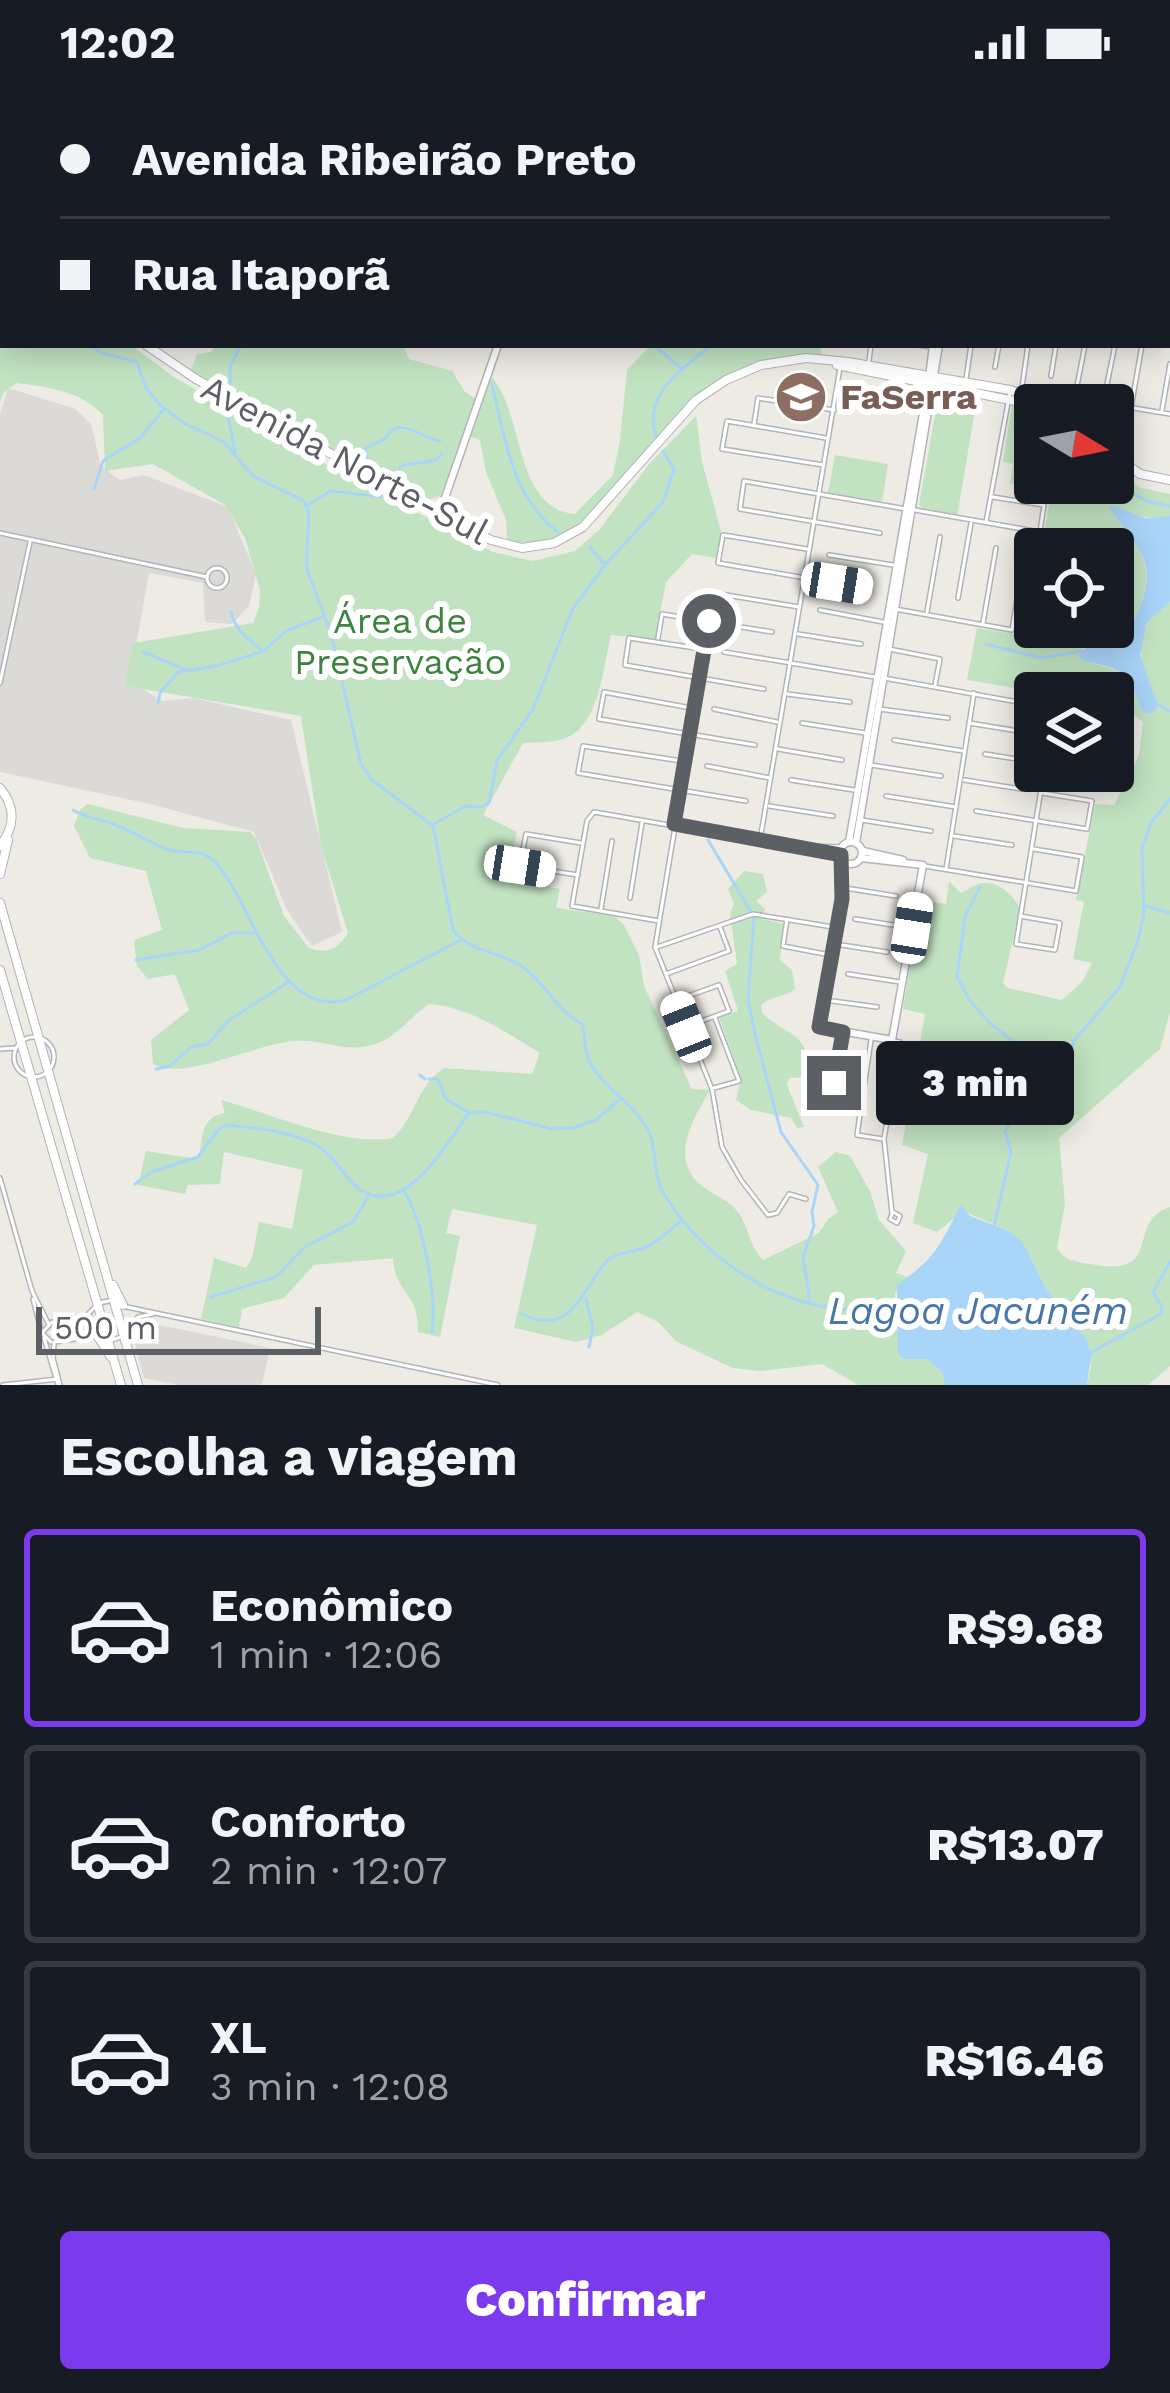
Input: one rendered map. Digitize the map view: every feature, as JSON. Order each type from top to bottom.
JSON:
[{"type":"main road","name":"Avenida Norte-Sul","points":[[147,348],[189,381],[437,514],[506,550],[531,552],[561,546],[596,521],[682,418],[719,387],[756,370],[786,363],[868,366],[1014,396]]},
{"type":"main road","name":"Avenida Norte-Sul","points":[[844,364],[916,377]]},
{"type":"main road","points":[[916,377],[935,381]]},
{"type":"main road","name":"Avenida Norte-Sul","points":[[935,381],[965,382],[1014,395]]},
{"type":"main road","points":[[1134,474],[1170,482]]},
{"type":"main road","points":[[0,788],[10,803],[10,829],[0,874]]},
{"type":"main road","points":[[0,846],[10,829]]},
{"type":"main road","points":[[0,903],[106,1274],[121,1304],[138,1385]]},
{"type":"main road","points":[[0,970],[101,1339],[121,1385]]},
{"type":"street","points":[[437,514],[496,348]]},
{"type":"street","points":[[868,366],[871,348]]},
{"type":"street","points":[[896,1041],[819,1027],[935,381],[935,348]]},
{"type":"street","points":[[965,382],[970,348]]},
{"type":"street","points":[[995,367],[998,348]]},
{"type":"street","points":[[1023,384],[1028,348]]},
{"type":"street","points":[[1051,376],[1056,348]]},
{"type":"street","points":[[1077,384],[1083,348]]},
{"type":"street","points":[[1107,384],[1113,348]]},
{"type":"street","points":[[1134,391],[1141,348]]},
{"type":"street","points":[[760,840],[844,364]]},
{"type":"street","points":[[1162,412],[1170,364]]},
{"type":"street","points":[[986,522],[1014,392]]},
{"type":"street","points":[[754,425],[758,398],[834,410]]},
{"type":"street","points":[[1134,408],[1170,414]]},
{"type":"street","points":[[824,465],[722,449],[724,436],[727,421],[829,438]]},
{"type":"street","points":[[880,533],[740,509],[744,481],[1018,528]]},
{"type":"street","points":[[993,497],[1044,505],[1041,528]]},
{"type":"street","points":[[881,677],[909,510]]},
{"type":"street","points":[[958,598],[971,520]]},
{"type":"street","points":[[0,533],[207,577]]},
{"type":"street","points":[[809,550],[723,535],[718,563],[870,589]]},
{"type":"street","points":[[926,615],[940,537]]},
{"type":"street","points":[[0,682],[30,540]]},
{"type":"street","points":[[982,625],[995,548]]},
{"type":"street","points":[[830,555],[897,566]]},
{"type":"street","points":[[799,607],[713,592],[655,947],[712,1089],[722,1147],[764,1212],[777,1214],[789,1195],[806,1199]]},
{"type":"street","points":[[893,605],[1012,630],[1014,616]]},
{"type":"street","points":[[820,610],[888,629]]},
{"type":"street","points":[[658,642],[662,614],[772,632]]},
{"type":"street","points":[[796,633],[861,644]]},
{"type":"street","points":[[704,649],[629,638],[625,665],[764,689]]},
{"type":"street","points":[[889,649],[940,659],[934,687]]},
{"type":"street","points":[[724,652],[1014,701]]},
{"type":"street","points":[[694,708],[604,692],[599,719],[755,745]]},
{"type":"street","points":[[946,869],[974,693]]},
{"type":"street","points":[[786,694],[850,702]]},
{"type":"street","points":[[875,708],[948,718]]},
{"type":"street","points":[[847,852],[860,820],[875,708]]},
{"type":"street","points":[[714,709],[780,722]]},
{"type":"street","points":[[802,723],[868,734]]},
{"type":"street","points":[[969,723],[1014,730]]},
{"type":"street","points":[[894,740],[965,751]]},
{"type":"street","points":[[685,761],[583,746],[578,773],[746,801]]},
{"type":"street","points":[[776,748],[842,760]]},
{"type":"street","points":[[985,754],[1014,759]]},
{"type":"street","points":[[870,764],[941,776]]},
{"type":"street","points":[[707,766],[771,778]]},
{"type":"street","points":[[791,779],[858,790]]},
{"type":"street","points":[[960,780],[1014,788]]},
{"type":"street","points":[[976,811],[1036,821],[1087,829],[1092,801],[1041,793],[1036,821],[1027,883],[1021,916],[1016,944],[1054,950],[1060,922],[1021,916]]},
{"type":"street","points":[[886,796],[956,807]]},
{"type":"street","points":[[766,805],[832,816]]},
{"type":"street","points":[[659,921],[572,905],[587,821],[594,812],[1076,891],[1082,857],[1032,849]]},
{"type":"street","points":[[630,898],[643,819]]},
{"type":"street","points":[[860,820],[931,831]]},
{"type":"street","points":[[578,875],[520,866],[526,834],[583,844]]},
{"type":"street","points":[[951,835],[1012,845]]},
{"type":"street","points":[[601,911],[612,841]]},
{"type":"street","points":[[847,852],[862,855]]},
{"type":"street","points":[[892,1213],[884,1139],[923,865]]},
{"type":"street","points":[[843,888],[896,896]]},
{"type":"street","points":[[655,947],[753,914],[836,928]]},
{"type":"street","points":[[788,919],[783,946],[831,956]]},
{"type":"street","points":[[855,919],[912,928]]},
{"type":"street","points":[[664,975],[729,951],[719,925]]},
{"type":"street","points":[[833,944],[887,952]]},
{"type":"street","points":[[848,974],[903,982]]},
{"type":"street","points":[[676,1001],[719,985],[729,1011],[686,1027]]},
{"type":"street","points":[[824,1000],[877,1007]]},
{"type":"street","points":[[712,1089],[739,1081],[715,1017]]},
{"type":"street","points":[[843,1032],[834,1083],[862,1088]]},
{"type":"street","points":[[2,1049],[37,1037]]},
{"type":"street","points":[[871,1037],[857,1135],[884,1139]]},
{"type":"street","points":[[14,1058],[18,1045]]},
{"type":"street","points":[[2,1049],[31,1077],[47,1072]]},
{"type":"street","points":[[0,1178],[57,1382]]},
{"type":"street","points":[[32,1292],[48,1323],[43,1335]]},
{"type":"street","points":[[48,1323],[85,1317],[95,1307],[121,1304],[498,1385]]},
{"type":"street","points":[[43,1335],[56,1342],[101,1339],[127,1332],[140,1316],[161,1313]]},
{"type":"street","points":[[56,1322],[63,1331],[53,1358],[57,1382]]},
{"type":"street","points":[[3,1385],[57,1382]]},
{"type":"shaded area","points":[[8,388],[76,409],[91,424],[101,466],[120,480],[144,475],[228,507],[256,574],[249,606],[232,624],[205,622],[203,583],[149,573],[130,681],[162,701],[193,698],[291,720],[342,932],[312,946],[287,910],[254,832],[0,772],[0,414]]},
{"type":"shaded area","points":[[140,1321],[270,1348],[262,1385],[179,1385],[144,1378],[133,1335]]},
{"type":"green space","name":"Área de Preservação","points":[[0,348],[135,348],[174,377],[312,457],[493,552],[533,561],[575,551],[599,530],[650,463],[696,416],[702,462],[722,535],[717,558],[692,554],[666,582],[655,639],[611,635],[598,694],[585,722],[563,739],[523,743],[483,815],[517,832],[508,872],[537,878],[536,885],[560,889],[556,908],[615,916],[624,925],[639,955],[644,986],[692,1089],[710,1090],[686,1142],[688,1167],[706,1189],[737,1211],[763,1260],[819,1233],[838,1212],[818,1167],[836,1152],[850,1156],[870,1191],[879,1220],[906,1251],[896,1273],[909,1277],[895,1293],[895,1329],[942,1372],[945,1385],[858,1385],[822,1364],[759,1371],[733,1368],[677,1342],[658,1322],[637,1312],[602,1335],[576,1342],[514,1328],[537,1225],[452,1209],[446,1233],[460,1236],[440,1337],[418,1332],[415,1308],[398,1279],[393,1258],[314,1265],[284,1298],[242,1309],[239,1327],[201,1319],[214,1258],[246,1268],[259,1222],[292,1229],[303,1170],[224,1152],[220,1184],[188,1185],[185,1194],[138,1185],[146,1151],[198,1159],[206,1124],[225,1113],[221,1100],[352,1138],[393,1138],[428,1083],[444,1068],[532,1074],[540,1053],[473,1015],[429,1004],[392,1035],[367,1046],[296,1041],[184,1068],[153,1064],[151,1040],[189,1010],[175,974],[148,979],[137,966],[134,940],[162,930],[146,871],[90,858],[74,826],[80,810],[88,804],[183,828],[250,832],[284,916],[309,948],[332,949],[348,933],[321,846],[301,716],[125,686],[133,643],[253,623],[260,590],[245,538],[225,505],[153,464],[105,471],[103,415],[85,400],[17,383],[4,392],[0,403]]},
{"type":"green space","points":[[214,348],[404,348],[409,359],[452,371],[465,392],[478,400],[492,378],[510,414],[530,478],[555,508],[575,514],[613,475],[627,370],[648,348],[821,348],[821,356],[760,363],[718,379],[687,405],[600,508],[562,537],[534,543],[507,541],[506,520],[486,472],[480,440],[465,435],[441,496],[423,501],[190,371],[197,354]]},
{"type":"green space","points":[[948,394],[977,398],[957,517],[925,511],[919,505],[938,399]]},
{"type":"green space","points":[[1012,404],[1014,485],[1010,484],[1013,464],[1003,462]]},
{"type":"green space","points":[[835,455],[888,464],[882,502],[828,493]]},
{"type":"green space","points":[[1134,483],[1170,494],[1170,516],[1140,516],[1112,505],[1124,528],[1045,528],[1049,504],[1134,504]]},
{"type":"green space","points":[[1134,542],[1145,565],[1143,597],[1134,620]]},
{"type":"green space","points":[[1170,602],[1170,1012],[1160,1049],[1059,1138],[1065,1204],[1057,1248],[1080,1262],[1128,1264],[1137,1257],[1156,1214],[1170,1207],[1170,1366],[1148,1385],[1087,1385],[1091,1366],[1086,1338],[1045,1287],[1023,1242],[963,1211],[937,1232],[913,1223],[928,1154],[902,1145],[925,1014],[903,1009],[920,900],[946,904],[949,881],[961,893],[991,883],[1004,889],[1020,909],[1003,983],[1008,988],[1062,1000],[1082,982],[1092,963],[1073,959],[1084,902],[1076,900],[1095,804],[1114,805],[1120,792],[1134,792],[1143,722],[1134,715],[1134,690],[1141,710],[1157,703],[1143,664],[1143,633],[1149,620]]},
{"type":"green space","points":[[977,628],[1014,634],[1014,648],[1083,648],[1084,661],[1118,672],[1014,672],[1014,688],[967,680]]},
{"type":"green space","points":[[744,871],[763,874],[767,892],[756,901],[765,909],[763,919],[784,924],[780,960],[792,970],[795,989],[761,1005],[762,1013],[795,1036],[805,1050],[810,1077],[789,1078],[787,1085],[804,1127],[797,1128],[791,1118],[751,1110],[736,1100],[741,1079],[719,1017],[738,1011],[725,971],[737,964],[730,913],[734,904],[728,889]]},
{"type":"water","points":[[1112,505],[1145,518],[1170,516],[1170,602],[1147,622],[1140,655],[1157,703],[1149,714],[1141,710],[1134,672],[1118,672],[1079,656],[1085,648],[1134,648],[1134,620],[1147,573],[1134,542],[1134,528],[1124,528],[1109,508]]},
{"type":"water","name":"Lagoa Jacuném","points":[[961,1205],[970,1216],[1009,1231],[1023,1242],[1045,1287],[1086,1338],[1091,1355],[1087,1385],[945,1385],[942,1372],[927,1359],[904,1359],[898,1353],[897,1285],[936,1250]]},
{"type":"waterway","points":[[94,348],[137,362],[146,388],[161,406],[224,442],[253,476],[304,501],[309,512],[306,567],[331,633],[361,764],[371,779],[433,826],[453,930],[467,943],[520,965],[582,1024],[587,1055],[595,1070],[648,1130],[663,1192],[697,1237],[763,1286],[814,1304],[894,1320]]},
{"type":"waterway","points":[[231,394],[230,367],[240,348]]},
{"type":"waterway","points":[[657,348],[681,368]]},
{"type":"waterway","points":[[656,436],[653,420],[660,394],[708,348]]},
{"type":"waterway","points":[[492,385],[520,485],[542,518],[558,532]]},
{"type":"waterway","points":[[94,489],[103,461],[140,438],[163,410]]},
{"type":"waterway","points":[[228,416],[235,452]]},
{"type":"waterway","points":[[370,471],[365,449],[396,428],[440,441]]},
{"type":"waterway","points":[[434,824],[466,806],[489,803],[497,761],[533,709],[572,610],[605,565],[663,502],[674,469],[663,451]]},
{"type":"waterway","points":[[395,473],[404,465],[437,460],[442,453]]},
{"type":"waterway","points":[[308,505],[331,491],[382,497]]},
{"type":"waterway","points":[[1134,494],[1170,506]]},
{"type":"waterway","points":[[590,547],[604,564]]},
{"type":"waterway","points":[[231,612],[239,629],[262,650]]},
{"type":"waterway","points":[[158,703],[160,693],[178,672],[264,651],[286,631],[322,617]]},
{"type":"waterway","points":[[986,644],[1041,658],[1083,651]]},
{"type":"waterway","points":[[143,652],[184,669]]},
{"type":"waterway","points":[[1155,703],[1170,711]]},
{"type":"waterway","name":"Lagoa Jacuném","points":[[994,1226],[1011,1152],[1005,1131],[1029,1095],[1062,1077],[1074,1041],[1120,987],[1144,914],[1142,848],[1151,823],[1170,799]]},
{"type":"waterway","points":[[73,810],[166,849],[210,858],[229,881],[284,975],[301,992],[322,1001],[346,1000],[459,941]]},
{"type":"waterway","points":[[708,840],[751,912]]},
{"type":"waterway","points":[[980,887],[965,917],[957,977],[970,1001],[1021,1049],[1039,1089]]},
{"type":"waterway","points":[[1146,906],[1170,913]]},
{"type":"waterway","points":[[754,917],[748,1000],[755,1034],[781,1132],[818,1185],[814,1226],[803,1257],[810,1301]]},
{"type":"waterway","points":[[136,960],[199,950],[232,933],[254,933]]},
{"type":"waterway","points":[[156,1069],[170,1066],[191,1047],[208,1044],[229,1020],[290,981]]},
{"type":"waterway","points":[[420,1075],[425,1079]]},
{"type":"waterway","points":[[429,1079],[438,1079],[446,1099],[469,1113],[486,1112],[552,1129],[596,1120],[619,1100]]},
{"type":"waterway","points":[[135,1184],[151,1172],[198,1157],[227,1125],[308,1141],[329,1155],[357,1187],[374,1196],[391,1195],[422,1175],[469,1113]]},
{"type":"waterway","points":[[404,1191],[427,1259],[432,1332]]},
{"type":"waterway","points":[[211,1297],[276,1277],[305,1247],[353,1222],[369,1195]]},
{"type":"waterway","points":[[522,1314],[539,1320],[565,1315],[607,1261],[649,1245],[682,1220]]},
{"type":"waterway","points":[[1090,1353],[1161,1314],[1153,1292],[1170,1262]]},
{"type":"waterway","points":[[586,1299],[593,1328],[589,1347]]},
{"type":"place","name":"FaSerra","points":[[801,397]]},
{"type":"route","points":[[709,621],[674,824],[841,855],[842,899],[819,1027],[843,1032],[834,1083]]}]
